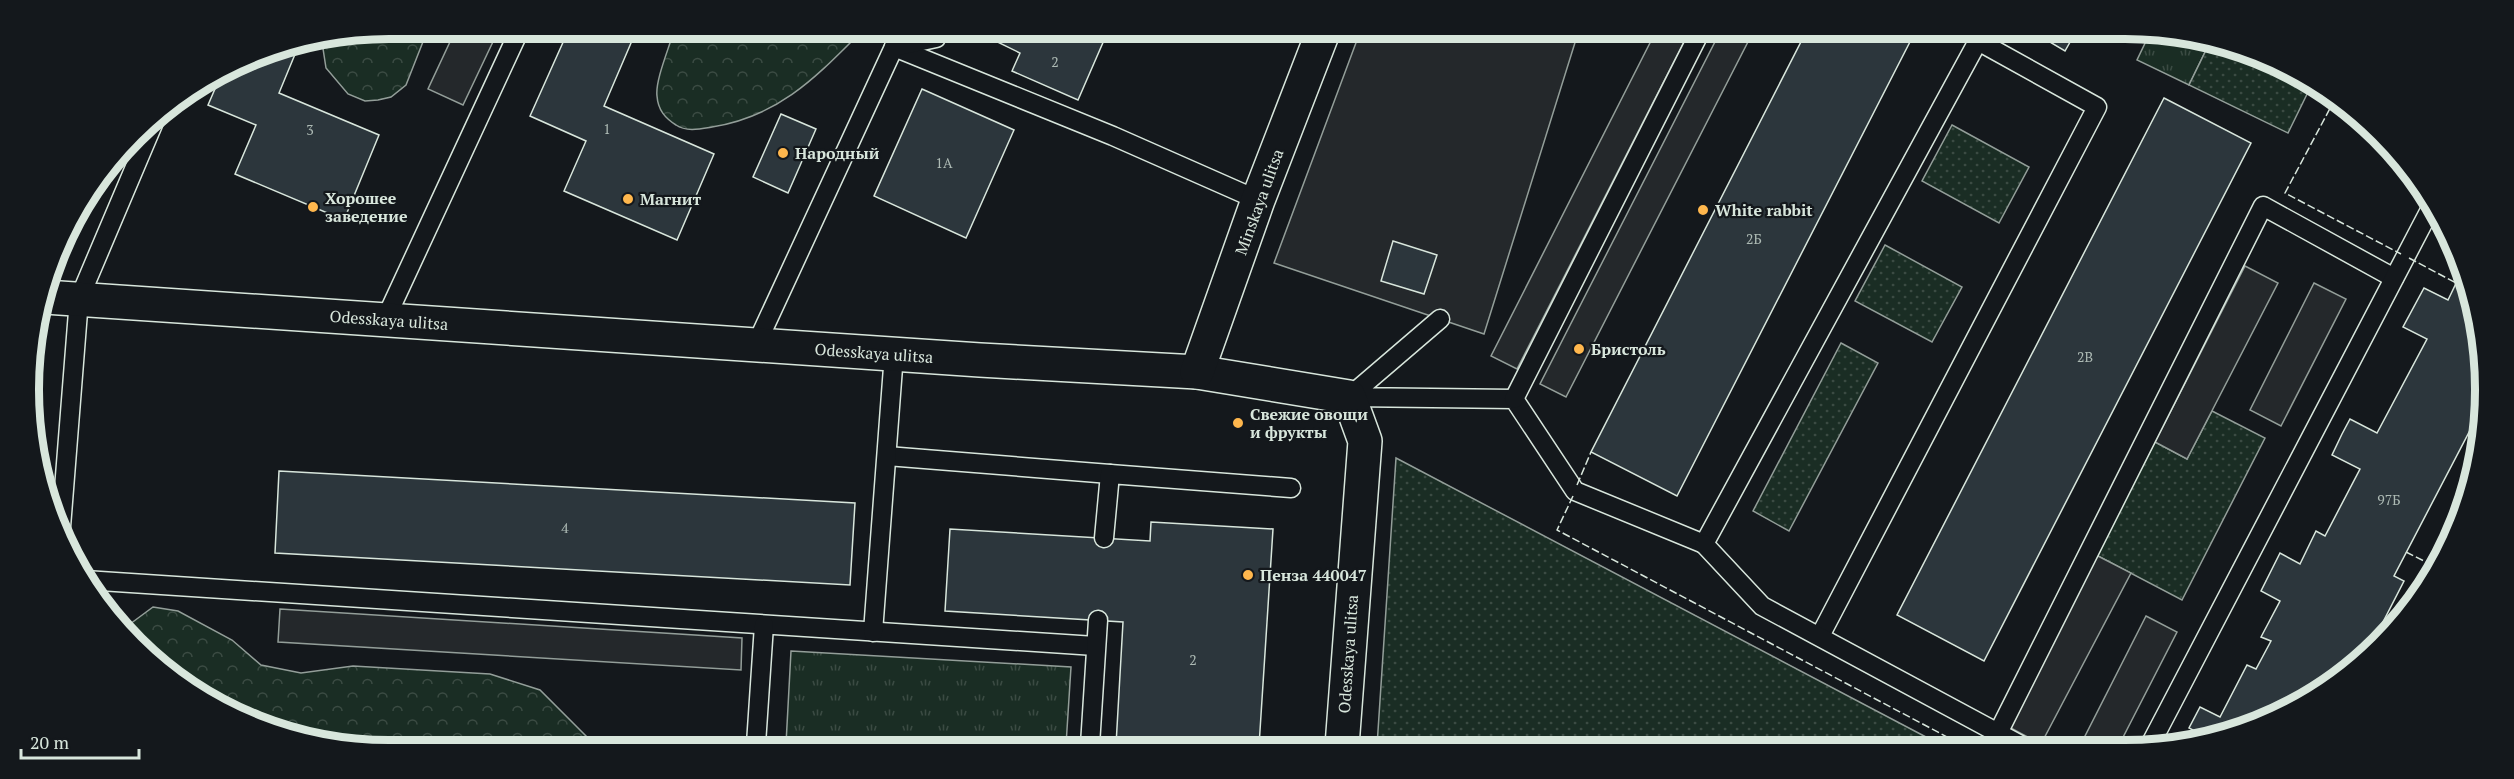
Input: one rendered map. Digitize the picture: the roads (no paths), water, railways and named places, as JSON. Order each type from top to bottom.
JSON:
[{"type":"street","name":"Minskaya ulitsa","points":[[1197,372],[1258,200],[1320,39]]},
{"type":"street","name":"Odesskaya ulitsa","points":[[52,297],[1197,372],[1348,397],[1365,441],[1342,740]]},
{"type":"lane","points":[[385,320],[515,39]]},
{"type":"lane","points":[[894,47],[931,39]]},
{"type":"lane","points":[[1514,399],[1696,39]]},
{"type":"lane","points":[[1704,544],[1978,41],[2097,107],[1820,636]]},
{"type":"lane","points":[[894,47],[1113,136],[1258,200]]},
{"type":"lane","points":[[756,345],[894,47]]},
{"type":"lane","points":[[62,513],[79,299],[148,136]]},
{"type":"lane","points":[[1998,733],[2264,206],[2394,278]]},
{"type":"lane","points":[[2153,738],[2428,214]]},
{"type":"lane","points":[[1348,397],[1440,319]]},
{"type":"lane","points":[[873,632],[894,354]]},
{"type":"lane","points":[[1348,397],[1514,399]]},
{"type":"lane","points":[[1514,399],[1575,491],[1704,544],[1762,606],[2011,740]]},
{"type":"lane","points":[[887,456],[1291,488]]},
{"type":"lane","points":[[1104,538],[1110,474]]},
{"type":"lane","points":[[96,581],[1095,646]]},
{"type":"lane","points":[[1090,740],[1098,620]]},
{"type":"lane","points":[[756,740],[764,625]]},
{"type":"place","name":"Народный","points":[[783,153]]},
{"type":"place","name":"Магнит","points":[[628,199]]},
{"type":"place","name":"Хорошее заведение","points":[[313,207]]},
{"type":"place","name":"White rabbit","points":[[1703,210]]},
{"type":"place","name":"Бристоль","points":[[1579,349]]},
{"type":"place","name":"Свежие овощи и фрукты","points":[[1238,423]]},
{"type":"place","name":"Пенза 440047","points":[[1248,575]]}]
